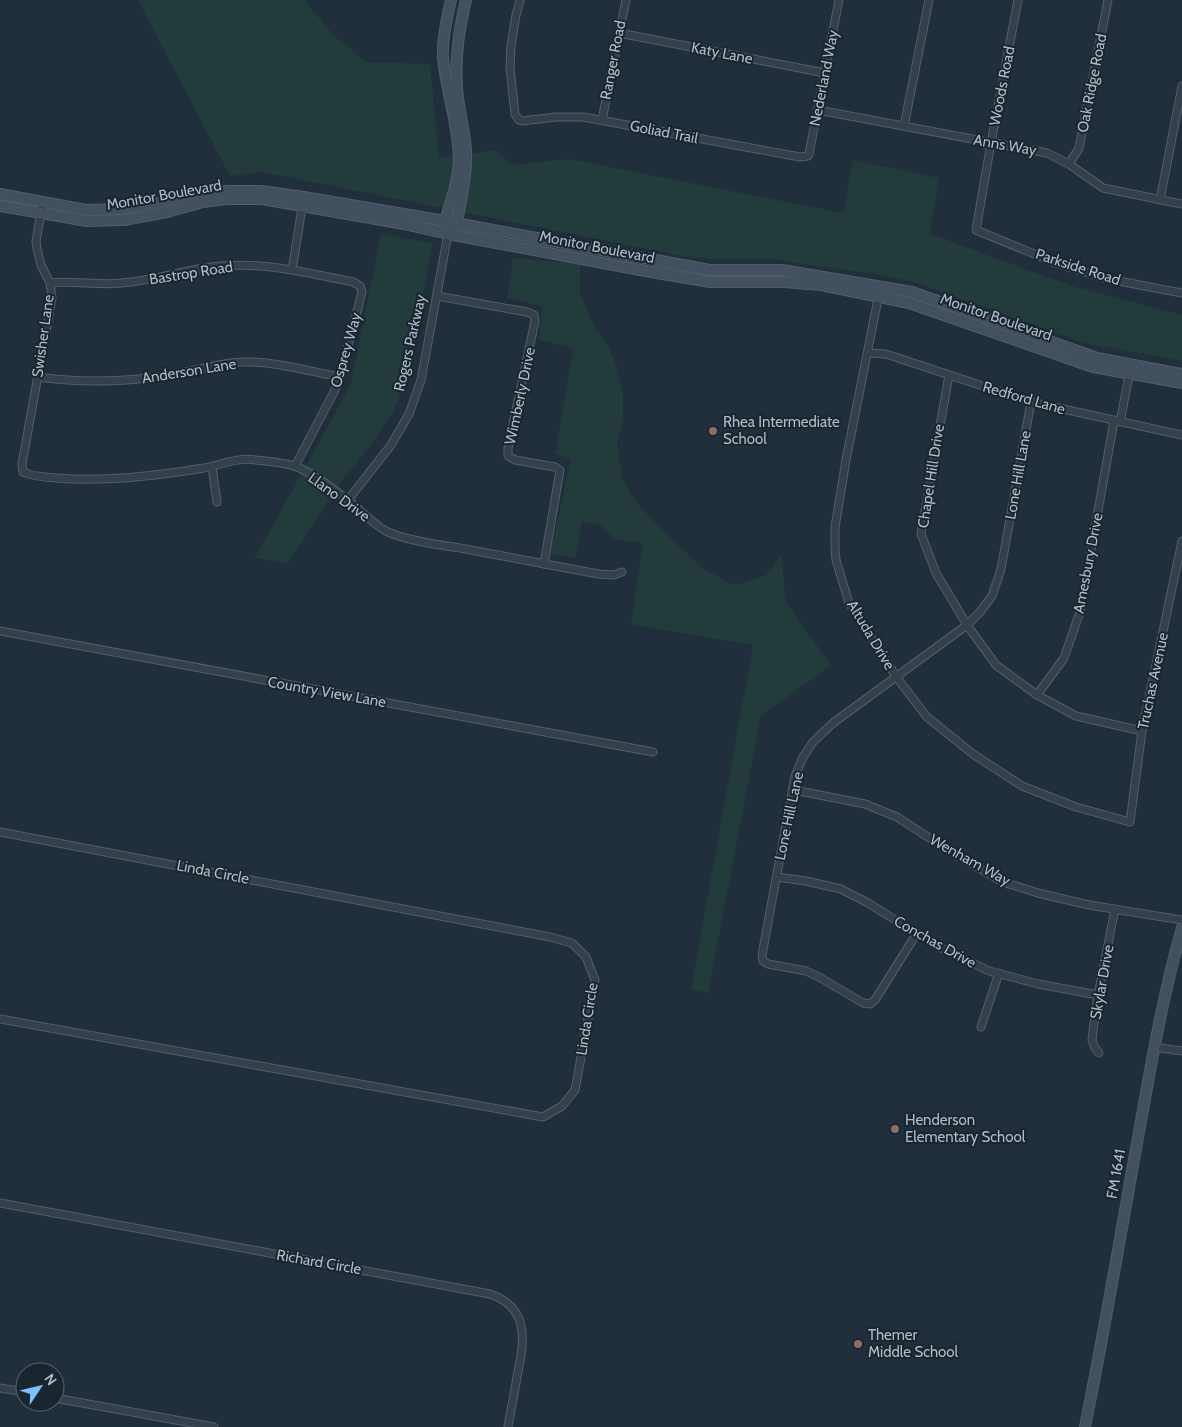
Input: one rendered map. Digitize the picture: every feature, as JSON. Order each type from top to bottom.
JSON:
[{"type":"street","points":[[445,221],[457,183],[459,164],[457,137],[443,56],[451,0]]},
{"type":"street","points":[[457,223],[465,174],[466,153],[464,125],[457,88],[456,54],[459,28],[466,0]]},
{"type":"street","name":"Goliad Trail","points":[[520,0],[513,28],[510,68],[515,114],[519,120],[573,116],[800,158],[808,156]]},
{"type":"street","name":"Ranger Road","points":[[602,120],[626,0]]},
{"type":"street","name":"Nederland Way","points":[[808,156],[812,145],[839,0]]},
{"type":"street","points":[[904,126],[929,0]]},
{"type":"street","name":"Woods Road","points":[[976,230],[1018,0]]},
{"type":"street","name":"Oak Ridge Road","points":[[1069,164],[1079,148],[1108,0]]},
{"type":"street","name":"Katy Lane","points":[[618,33],[825,72]]},
{"type":"street","points":[[1160,200],[1182,86]]},
{"type":"street","name":"Anns Way","points":[[818,110],[1047,153],[1069,164],[1103,188],[1182,204]]},
{"type":"street","name":"Monitor Boulevard","points":[[0,194],[86,210],[121,209],[202,193],[260,191],[448,234],[710,282],[794,282],[879,292]]},
{"type":"street","name":"Monitor Boulevard","points":[[0,206],[87,221],[124,220],[167,212],[203,202],[227,199],[262,199],[303,201],[445,221],[710,270],[782,270],[879,292],[1093,367],[1182,374]]},
{"type":"street","points":[[292,270],[303,201]]},
{"type":"street","name":"Swisher Lane","points":[[23,472],[22,464],[52,298],[50,283],[41,265],[36,241],[43,202]]},
{"type":"street","name":"Rogers Parkway","points":[[348,500],[391,445],[408,414],[421,380],[448,234],[445,221]]},
{"type":"street","name":"Rogers Parkway","points":[[448,234],[457,223]]},
{"type":"street","name":"Parkside Road","points":[[976,230],[1056,263],[1108,279],[1182,293]]},
{"type":"street","name":"Bastrop Road","points":[[50,283],[121,283],[207,268],[237,265],[292,270],[353,282],[360,286]]},
{"type":"street","name":"Osprey Way","points":[[295,466],[340,377],[362,292],[360,286]]},
{"type":"street","name":"Altuda Drive","points":[[879,292],[835,526],[834,549],[849,603],[897,678],[927,717],[973,754],[1022,786],[1076,807],[1130,822]]},
{"type":"street","name":"Wimberly Drive","points":[[436,296],[527,312],[534,315],[535,321],[508,448],[508,456],[515,460],[555,467],[560,470],[544,564]]},
{"type":"street","name":"Redford Lane","points":[[868,352],[886,354],[1031,402],[1182,435]]},
{"type":"street","name":"Anderson Lane","points":[[38,377],[93,381],[134,379],[244,362],[273,364],[340,377]]},
{"type":"street","name":"Monitor Boulevard","points":[[1131,369],[1182,384]]},
{"type":"street","name":"Amesbury Drive","points":[[1037,695],[1064,658],[1080,612],[1117,421],[1131,369]]},
{"type":"street","name":"Chapel Hill Drive","points":[[949,375],[921,534],[936,573],[967,625],[996,665],[1037,695],[1076,716],[1142,731]]},
{"type":"street","name":"Lone Hill Lane","points":[[916,933],[875,1000],[870,1004],[864,1003],[806,971],[768,964],[763,961],[762,956],[796,776],[803,756],[813,742],[833,723],[967,625],[992,596],[1001,569],[1031,402]]},
{"type":"street","name":"Llano Drive","points":[[23,472],[31,476],[85,479],[152,475],[212,466],[242,459],[254,459],[295,466],[311,474],[348,500],[386,531],[400,536],[598,574],[613,575],[622,572]]},
{"type":"street","points":[[212,466],[217,502]]},
{"type":"street","name":"Truchas Avenue","points":[[1130,822],[1142,731],[1182,540]]},
{"type":"street","name":"Country View Lane","points":[[0,632],[653,752]]},
{"type":"street","name":"Wenham Way","points":[[794,790],[865,804],[897,817],[1003,882],[1038,893],[1089,905],[1182,920]]},
{"type":"street","name":"Linda Circle","points":[[0,832],[550,937],[572,943],[586,957],[595,980],[575,1090],[562,1106],[543,1117],[0,1018]]},
{"type":"street","name":"Conchas Drive","points":[[777,876],[841,889],[868,903],[939,947],[989,971],[1038,984],[1098,995]]},
{"type":"street","name":"Skylar Drive","points":[[1099,1053],[1092,1040],[1098,995],[1115,909]]},
{"type":"street","name":"FM 1641","points":[[1085,1427],[1116,1265],[1154,1047],[1182,928]]},
{"type":"street","points":[[982,1027],[999,974]]},
{"type":"street","points":[[1154,1047],[1182,1051]]},
{"type":"street","name":"Richard Circle","points":[[0,1203],[496,1296],[513,1308],[523,1329],[522,1350],[508,1427]]},
{"type":"street","points":[[0,1388],[15,1390]]},
{"type":"street","points":[[65,1400],[214,1427]]},
{"type":"green space","points":[[138,0],[304,0],[335,37],[367,62],[430,64],[439,158],[497,150],[511,165],[569,159],[843,213],[853,160],[939,178],[930,234],[1072,286],[1182,315],[1182,361],[1085,343],[913,282],[880,275],[771,259],[688,257],[262,172],[230,176]]},
{"type":"green space","points":[[381,234],[433,243],[405,382],[395,408],[375,440],[341,482],[287,564],[255,558],[351,384]]},
{"type":"green space","points":[[513,258],[580,264],[580,293],[593,325],[609,347],[623,393],[623,419],[617,443],[622,477],[631,494],[645,512],[703,568],[727,582],[738,585],[765,576],[782,555],[785,601],[831,665],[761,716],[708,993],[691,989],[753,645],[631,624],[643,543],[614,539],[601,524],[582,522],[575,558],[550,554],[571,459],[555,454],[573,348],[539,340],[542,306],[507,298]]},
{"type":"place","name":"Rhea Intermediate School","points":[[713,431]]},
{"type":"place","name":"Henderson Elementary School","points":[[895,1129]]},
{"type":"place","name":"Themer Middle School","points":[[858,1344]]}]
